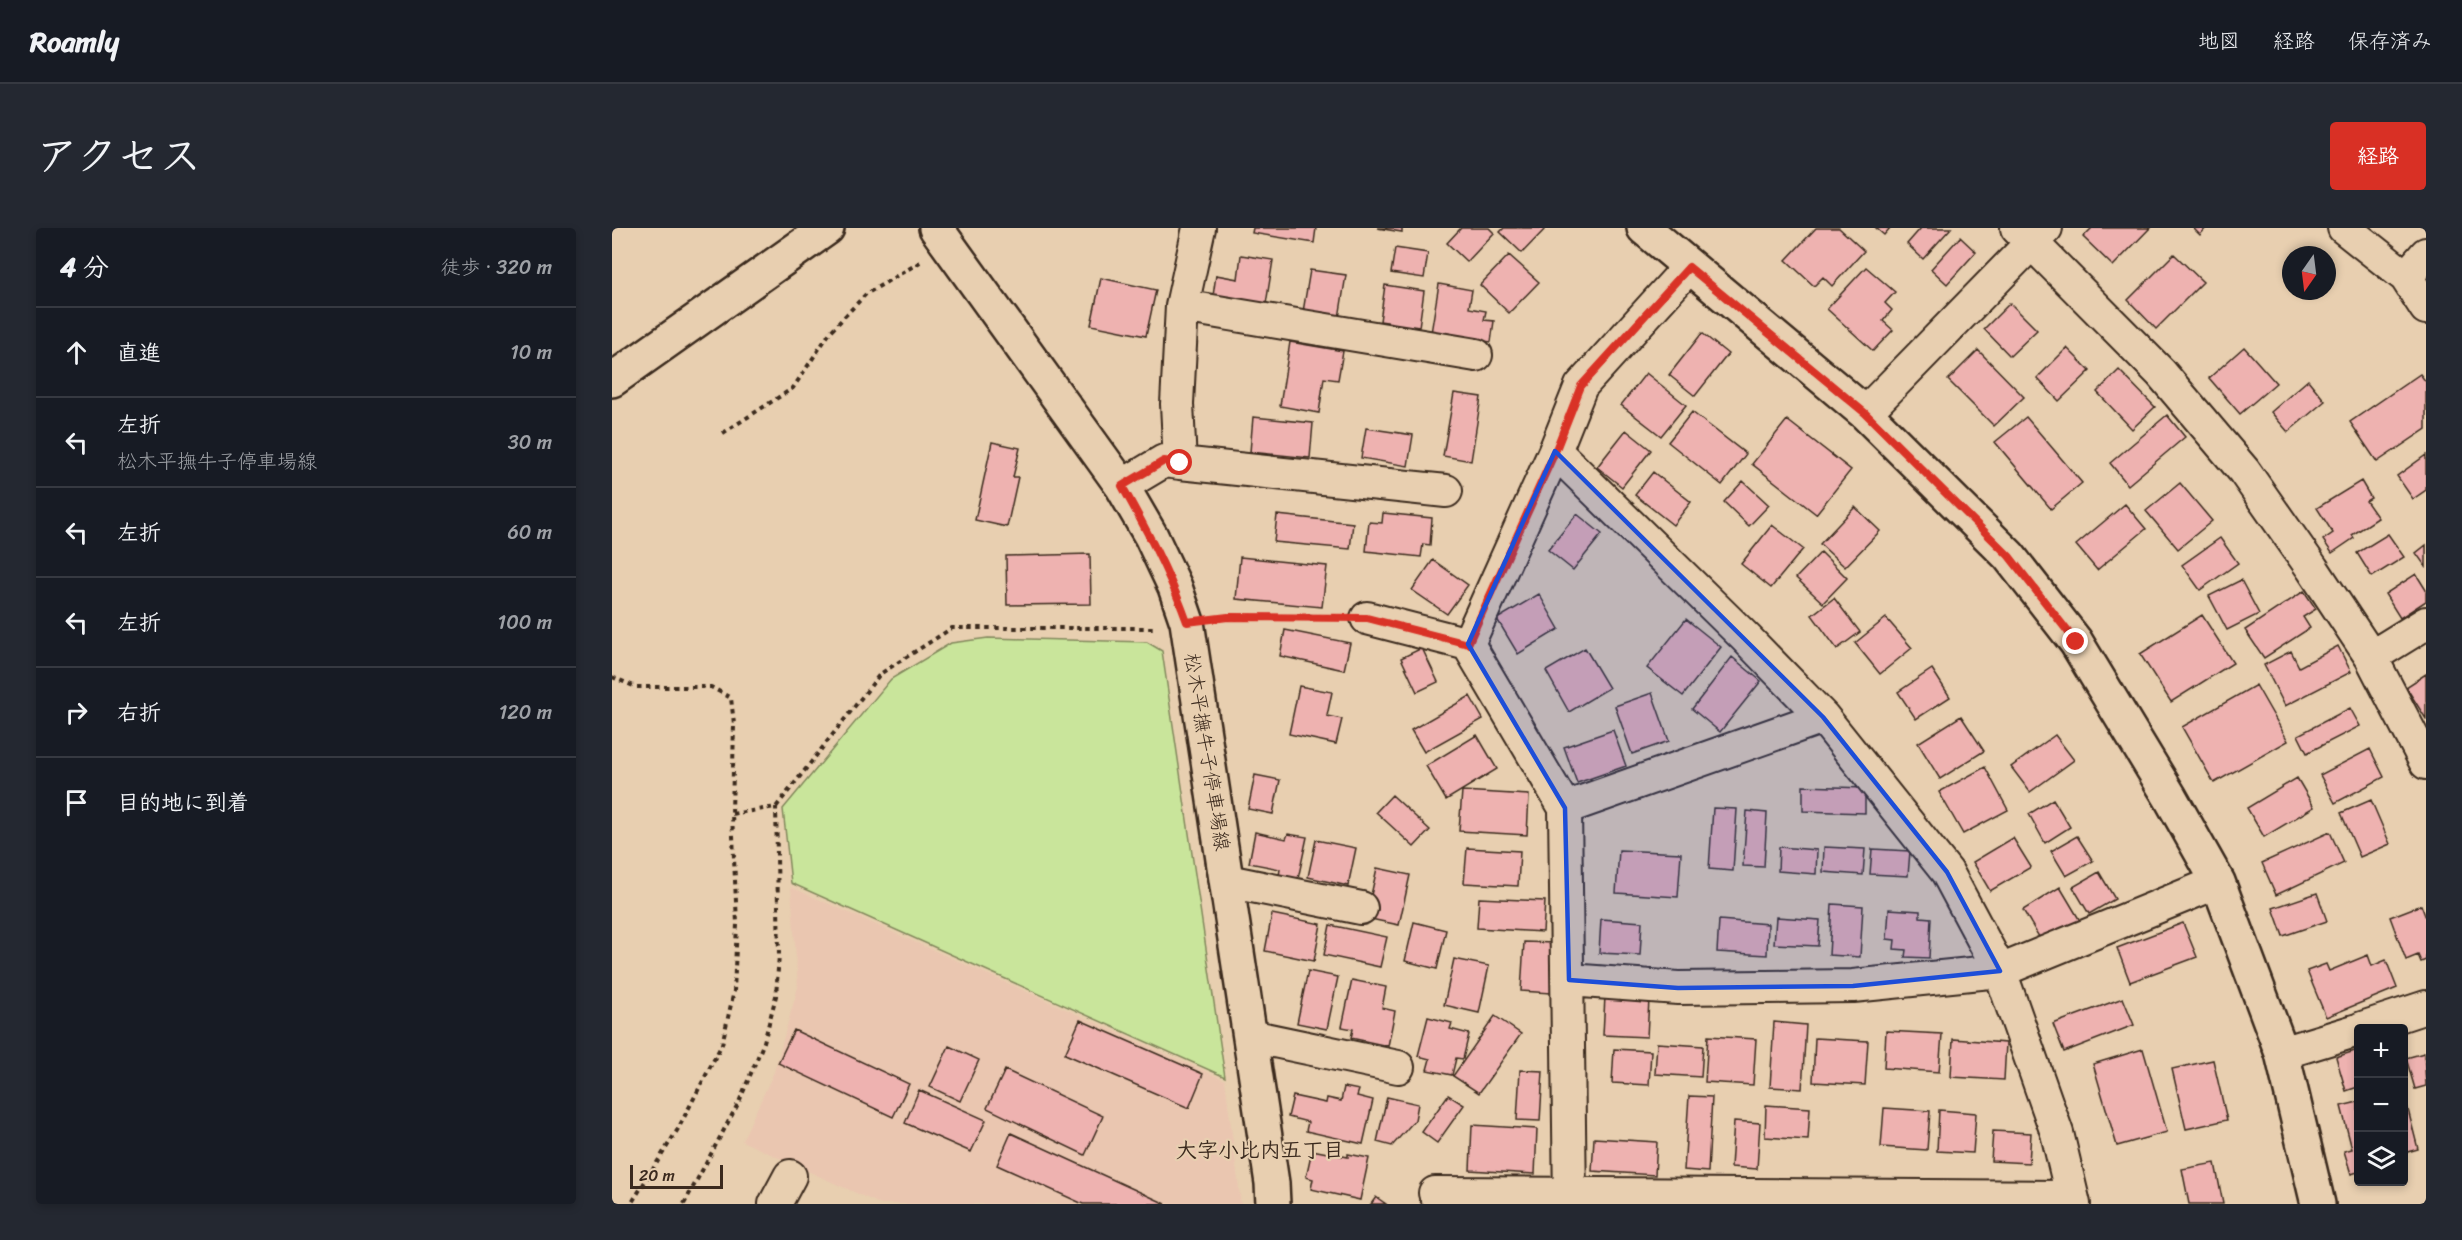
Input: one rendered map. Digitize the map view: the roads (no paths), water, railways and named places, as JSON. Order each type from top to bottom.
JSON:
[{"type":"street","points":[[612,380],[827,228]]},
{"type":"street","points":[[1180,463],[1177,404],[1182,306],[1199,228]]},
{"type":"street","points":[[1644,228],[1865,413],[2009,556],[2076,642],[2170,797],[2218,882],[2282,1053],[2318,1204]]},
{"type":"street","points":[[2344,228],[2416,266],[2426,308]]},
{"type":"street","points":[[1865,413],[2032,233],[2161,373],[2244,471],[2312,568],[2370,657],[2426,764]]},
{"type":"street","name":"松木平撫牛子停車場線","points":[[942,236],[1122,486],[1174,586],[1187,622],[1251,1036],[1273,1204]]},
{"type":"street","points":[[1468,644],[1555,452],[1581,386],[1689,267]]},
{"type":"street","points":[[1182,306],[1476,355]]},
{"type":"street","points":[[1435,1193],[1570,1199],[2073,1200],[2057,1133],[2000,971],[1947,872],[1823,717],[1746,638],[1555,452]]},
{"type":"street","points":[[1122,486],[1164,461],[1446,491]]},
{"type":"street","points":[[1367,618],[1468,644],[1565,808],[1569,980],[1570,1199]]},
{"type":"street","points":[[2370,657],[2426,623]]},
{"type":"street","points":[[1565,808],[1823,717]]},
{"type":"street","points":[[1227,881],[1361,908]]},
{"type":"street","points":[[1569,980],[1678,988],[1853,986],[2000,971],[2218,882]]},
{"type":"street","points":[[2375,1024],[2426,1007]]},
{"type":"street","points":[[2282,1053],[2354,1031]]},
{"type":"street","points":[[1251,1036],[1398,1067]]},
{"type":"street","points":[[775,1204],[790,1176]]},
{"type":"district","name":"大字小比内五丁目","points":[[1260,1150]]}]
